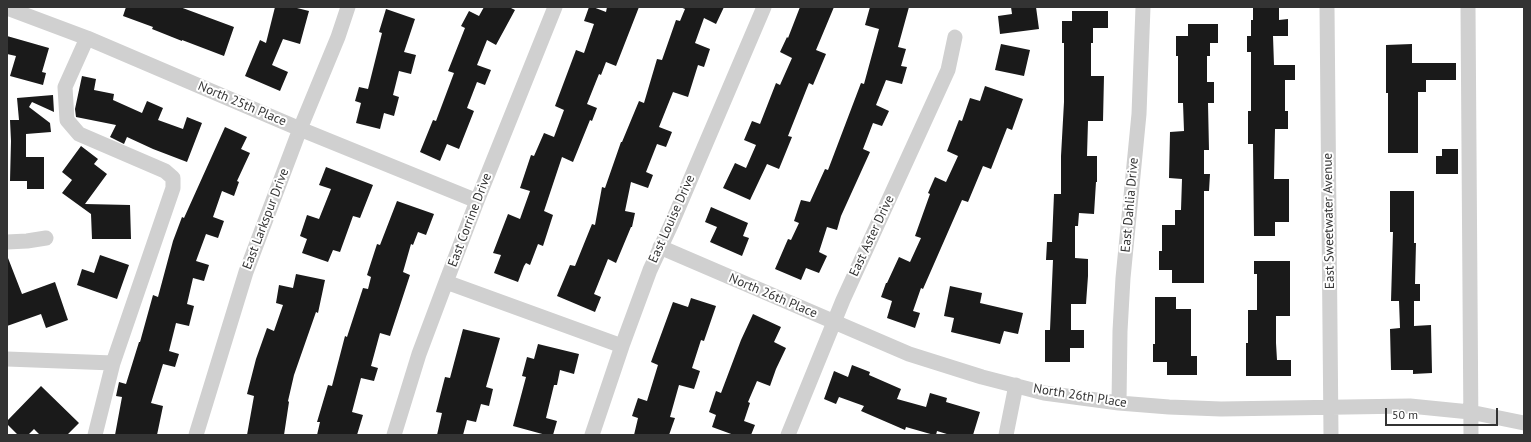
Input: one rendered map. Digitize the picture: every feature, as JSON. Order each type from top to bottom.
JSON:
[{"type":"street","name":"East Larkspur Drive","points":[[196,435],[246,272],[300,130],[338,37],[348,7]]},
{"type":"street","name":"East Corrine Drive","points":[[394,435],[419,354],[446,282],[555,7]]},
{"type":"street","name":"East Louise Drive","points":[[592,435],[622,346],[650,270],[764,7]]},
{"type":"street","name":"East Dahlia Drive","points":[[1119,404],[1123,278],[1139,114],[1144,7]]},
{"type":"street","name":"East Sweetwater Avenue","points":[[1327,7],[1331,435]]},
{"type":"street","points":[[1468,7],[1471,435]]},
{"type":"street","name":"North 25th Place","points":[[7,8],[87,38],[300,130],[477,201]]},
{"type":"street","name":"East Aster Drive","points":[[788,435],[834,322],[948,70],[955,37]]},
{"type":"street","points":[[87,38],[65,87],[67,120],[79,134],[165,170],[173,178],[173,188],[113,364],[95,435]]},
{"type":"street","points":[[7,242],[46,238]]},
{"type":"street","name":"North 26th Place","points":[[660,247],[909,354],[982,377],[1044,392],[1119,404],[1169,408],[1221,409],[1410,406],[1470,412],[1524,423]]},
{"type":"street","points":[[446,282],[622,346]]},
{"type":"street","points":[[7,359],[113,364]]},
{"type":"street","points":[[1006,435],[1016,385]]},
{"type":"building","points":[[126,7],[180,7],[234,27],[224,56],[182,41],[152,29],[153,27],[123,16]]},
{"type":"building","points":[[275,7],[293,7],[309,11],[300,44],[283,39],[272,65],[288,72],[280,91],[245,76],[260,40],[266,43]]},
{"type":"building","points":[[484,7],[509,7],[515,10],[496,45],[487,40],[477,65],[491,70],[485,85],[477,82],[467,108],[474,111],[459,149],[447,144],[440,161],[420,152],[433,120],[436,121],[454,73],[448,71],[465,28],[461,26],[469,11],[479,16]]},
{"type":"building","points":[[589,7],[606,12],[607,7],[639,7],[616,66],[606,62],[601,75],[599,74],[587,104],[597,108],[592,121],[590,120],[573,162],[562,157],[544,211],[553,215],[543,246],[538,244],[530,265],[526,263],[518,282],[494,273],[501,255],[493,253],[508,214],[520,219],[530,191],[520,188],[531,155],[534,156],[544,133],[554,137],[564,110],[555,106],[576,50],[584,53],[594,24],[584,21]]},
{"type":"building","points":[[680,7],[724,7],[716,24],[704,18],[695,43],[710,49],[704,67],[698,65],[688,97],[673,92],[659,127],[672,132],[666,147],[657,144],[646,172],[653,175],[648,188],[631,182],[625,211],[635,213],[632,227],[616,263],[608,259],[594,294],[601,297],[595,312],[557,296],[570,265],[575,266],[592,224],[595,225],[602,187],[605,188],[621,142],[639,101],[644,103],[657,59],[662,60],[676,20],[680,21],[685,9]]},
{"type":"building","points":[[800,7],[834,7],[816,50],[826,54],[813,85],[809,83],[788,136],[792,137],[779,169],[767,164],[750,200],[723,188],[735,163],[746,168],[756,145],[744,140],[752,121],[760,124],[776,83],[780,85],[792,58],[780,52],[787,37],[788,38]]},
{"type":"building","points":[[870,7],[909,7],[898,47],[906,49],[901,66],[907,67],[902,84],[886,80],[876,105],[889,111],[882,126],[873,123],[863,149],[870,152],[841,216],[837,230],[827,227],[819,252],[827,256],[819,273],[806,268],[801,280],[775,269],[788,239],[791,240],[799,223],[794,221],[801,200],[810,202],[825,169],[828,170],[861,83],[864,84],[879,29],[865,25]]},
{"type":"building","points":[[1011,7],[1036,7],[1039,29],[1000,34],[998,16],[1012,14]]},
{"type":"building","points":[[1253,7],[1279,7],[1279,20],[1288,19],[1288,36],[1273,36],[1274,65],[1295,65],[1295,80],[1285,80],[1285,111],[1288,111],[1288,129],[1275,129],[1274,179],[1289,179],[1289,222],[1275,222],[1275,236],[1254,236],[1253,144],[1248,144],[1248,111],[1251,111],[1251,52],[1247,52],[1247,36],[1251,36]]},
{"type":"building","points":[[386,9],[415,19],[404,52],[416,55],[411,74],[399,71],[393,95],[399,97],[394,116],[384,113],[380,129],[356,123],[361,103],[355,101],[359,87],[368,89],[382,33],[379,32]]},
{"type":"building","points":[[1072,11],[1108,11],[1108,28],[1093,28],[1093,43],[1091,43],[1091,76],[1104,76],[1103,121],[1088,121],[1087,156],[1097,156],[1097,182],[1094,214],[1079,213],[1078,226],[1075,226],[1075,258],[1088,259],[1088,276],[1086,304],[1071,304],[1071,330],[1084,330],[1084,348],[1070,348],[1070,362],[1045,362],[1045,330],[1050,330],[1053,260],[1046,260],[1047,242],[1052,242],[1054,194],[1061,194],[1061,156],[1064,102],[1064,43],[1062,43],[1062,21],[1072,21]]},
{"type":"building","points":[[1188,24],[1218,24],[1218,43],[1210,43],[1210,56],[1207,56],[1207,82],[1214,82],[1214,103],[1208,103],[1209,150],[1204,150],[1204,174],[1210,174],[1209,191],[1204,191],[1204,283],[1172,283],[1172,270],[1159,270],[1159,251],[1162,251],[1162,225],[1175,225],[1175,210],[1181,210],[1182,179],[1169,178],[1170,132],[1184,131],[1183,103],[1178,103],[1178,56],[1176,56],[1176,36],[1188,36]]},
{"type":"building","points":[[7,36],[49,48],[42,72],[46,73],[43,85],[10,76],[16,56],[7,54]]},
{"type":"building","points":[[1001,44],[1030,50],[1024,76],[995,70]]},
{"type":"building","points":[[1412,44],[1412,63],[1456,63],[1456,80],[1426,80],[1426,92],[1418,92],[1418,153],[1388,153],[1386,45]]},
{"type":"building","points":[[82,76],[96,79],[94,90],[114,94],[113,100],[142,113],[147,101],[163,108],[158,120],[183,129],[187,117],[202,123],[187,162],[127,137],[124,144],[110,137],[116,125],[76,117],[75,109]]},
{"type":"building","points":[[985,86],[1023,99],[1012,130],[1007,128],[991,169],[983,166],[968,202],[962,200],[923,289],[921,288],[913,311],[920,313],[915,328],[887,318],[892,301],[881,297],[899,257],[910,262],[921,238],[915,236],[930,194],[928,193],[935,177],[946,182],[958,156],[947,151],[959,120],[962,121],[970,98],[980,101]]},
{"type":"building","points":[[53,95],[54,112],[32,102],[29,107],[50,123],[51,132],[26,134],[26,157],[44,157],[44,189],[27,189],[27,181],[10,181],[10,120],[19,120],[17,98]]},
{"type":"building","points":[[225,127],[247,137],[241,149],[250,153],[237,181],[239,182],[234,196],[222,191],[213,217],[224,221],[218,238],[206,234],[196,261],[209,265],[204,281],[193,278],[187,304],[194,306],[189,326],[176,323],[169,351],[179,354],[175,367],[163,364],[151,403],[163,406],[157,435],[115,435],[122,397],[116,396],[119,382],[126,384],[140,342],[153,295],[158,297],[173,241],[182,217],[184,218]]},
{"type":"building","points":[[81,146],[98,159],[94,164],[107,174],[85,204],[130,205],[131,239],[92,239],[91,214],[62,193],[72,180],[62,172]]},
{"type":"building","points":[[1442,149],[1458,149],[1458,174],[1436,174],[1436,156],[1442,156]]},
{"type":"building","points":[[326,167],[373,185],[360,218],[353,216],[340,252],[333,250],[328,262],[302,253],[307,239],[300,236],[307,215],[319,219],[331,189],[319,185]]},
{"type":"building","points":[[1390,191],[1414,191],[1414,243],[1416,243],[1415,284],[1420,284],[1420,301],[1414,301],[1414,326],[1431,325],[1432,373],[1413,374],[1413,370],[1391,370],[1390,329],[1400,328],[1399,301],[1391,301],[1393,232],[1390,232]]},
{"type":"building","points":[[397,201],[434,214],[426,235],[418,232],[413,245],[411,244],[403,272],[410,275],[390,336],[380,333],[371,366],[378,368],[374,381],[361,378],[352,412],[363,415],[357,435],[317,435],[320,422],[317,422],[328,385],[332,386],[345,336],[347,337],[363,288],[368,289],[371,277],[367,275],[377,244],[380,245]]},
{"type":"building","points":[[711,207],[748,223],[743,236],[749,238],[742,256],[710,242],[717,227],[705,222]]},
{"type":"building","points":[[100,255],[129,265],[117,299],[77,285],[82,269],[94,273]]},
{"type":"building","points":[[7,258],[22,294],[55,282],[68,320],[46,328],[41,314],[7,326]]},
{"type":"building","points":[[1254,261],[1290,261],[1290,316],[1276,316],[1276,343],[1277,360],[1291,360],[1291,376],[1246,376],[1248,310],[1257,310],[1257,274],[1254,274]]},
{"type":"building","points":[[296,274],[325,280],[318,313],[316,312],[294,375],[288,401],[284,435],[247,435],[254,396],[247,394],[256,359],[267,328],[274,331],[283,305],[276,303],[279,285],[293,288]]},
{"type":"building","points":[[950,286],[982,293],[980,303],[1023,313],[1018,334],[1004,331],[1000,344],[951,332],[954,318],[944,316]]},
{"type":"building","points":[[1155,297],[1176,297],[1176,309],[1191,309],[1191,356],[1197,356],[1197,375],[1167,375],[1167,362],[1153,362],[1153,344],[1155,344]]},
{"type":"building","points":[[691,298],[716,306],[704,341],[701,340],[692,368],[700,371],[694,389],[679,385],[670,417],[675,418],[669,435],[634,435],[638,418],[632,416],[638,398],[647,401],[658,365],[651,362],[673,302],[688,307]]},
{"type":"building","points":[[753,314],[781,327],[774,342],[786,348],[770,386],[757,381],[748,402],[750,403],[744,421],[755,425],[751,435],[734,435],[712,427],[716,415],[709,412],[716,391],[721,393],[741,340]]},
{"type":"building","points":[[463,329],[500,338],[486,387],[493,389],[489,406],[481,404],[476,422],[467,420],[463,435],[437,435],[442,413],[436,412],[445,377],[450,378]]},
{"type":"building","points":[[538,344],[579,354],[574,374],[560,370],[557,385],[554,385],[546,418],[557,421],[553,435],[546,435],[513,426],[526,377],[522,376],[527,357],[534,359]]},
{"type":"building","points":[[852,365],[870,372],[869,375],[901,389],[897,399],[926,407],[930,393],[947,398],[946,402],[980,412],[973,435],[950,435],[937,431],[936,435],[934,435],[906,427],[905,430],[861,411],[864,406],[839,397],[836,404],[824,399],[834,371],[848,377]]},
{"type":"building","points":[[41,386],[79,423],[67,435],[40,435],[34,429],[28,435],[18,435],[7,424],[7,421]]}]
